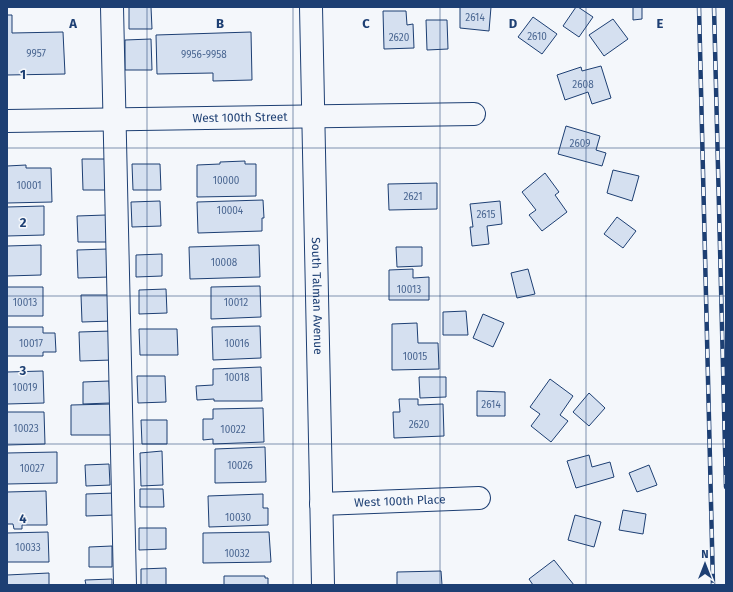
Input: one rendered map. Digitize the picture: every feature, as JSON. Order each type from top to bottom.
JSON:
[{"type":"street","points":[[112,7],[126,585]]},
{"type":"street","name":"South Talman Avenue","points":[[311,7],[323,585]]},
{"type":"street","name":"West 100th Street","points":[[7,121],[474,114]]},
{"type":"street","name":"West 100th Place","points":[[321,504],[479,498]]},
{"type":"building","points":[[129,7],[151,7],[152,29],[129,29]]},
{"type":"building","points":[[460,7],[491,7],[489,31],[460,28]]},
{"type":"building","points":[[576,7],[593,17],[579,37],[563,26]]},
{"type":"building","points":[[633,7],[642,7],[642,19],[633,20]]},
{"type":"building","points":[[383,11],[406,11],[407,25],[413,24],[414,48],[384,49]]},
{"type":"building","points":[[7,15],[12,15],[12,33],[63,32],[65,74],[7,75]]},
{"type":"building","points":[[533,17],[557,34],[542,54],[518,37]]},
{"type":"building","points":[[613,19],[628,39],[604,56],[589,35]]},
{"type":"building","points":[[426,20],[447,20],[448,49],[427,50]]},
{"type":"building","points":[[251,32],[252,80],[213,81],[213,73],[157,74],[156,35]]},
{"type":"building","points":[[151,39],[152,70],[125,70],[125,40]]},
{"type":"building","points":[[601,66],[611,98],[592,104],[588,92],[565,100],[557,75],[581,67],[582,71]]},
{"type":"building","points":[[566,126],[600,136],[596,150],[606,153],[602,166],[558,154]]},
{"type":"building","points":[[82,159],[106,159],[106,190],[83,190]]},
{"type":"building","points":[[245,161],[245,164],[256,164],[256,196],[197,197],[197,165]]},
{"type":"building","points":[[132,164],[160,164],[161,190],[133,190]]},
{"type":"building","points":[[26,165],[26,168],[51,168],[52,202],[7,203],[7,166]]},
{"type":"building","points":[[613,170],[639,176],[632,201],[607,193]]},
{"type":"building","points":[[545,173],[559,192],[555,195],[567,212],[542,231],[529,215],[536,210],[522,192]]},
{"type":"building","points":[[437,183],[437,209],[389,210],[388,184]]},
{"type":"building","points":[[263,200],[264,218],[262,218],[262,231],[198,233],[197,202]]},
{"type":"building","points":[[160,201],[161,226],[132,227],[131,202]]},
{"type":"building","points":[[500,201],[502,224],[487,226],[489,244],[472,246],[470,227],[473,227],[470,204]]},
{"type":"building","points":[[44,206],[44,235],[7,236],[7,207]]},
{"type":"building","points":[[106,215],[107,242],[78,242],[77,216]]},
{"type":"building","points":[[617,217],[636,231],[623,248],[604,234]]},
{"type":"building","points":[[41,245],[41,275],[7,276],[7,246]]},
{"type":"building","points":[[259,245],[260,277],[190,279],[189,247]]},
{"type":"building","points":[[396,247],[422,247],[422,266],[397,267]]},
{"type":"building","points":[[108,249],[109,277],[78,278],[77,250]]},
{"type":"building","points":[[162,254],[162,276],[136,277],[136,255]]},
{"type":"building","points":[[413,269],[413,278],[429,277],[429,300],[389,300],[389,270]]},
{"type":"building","points":[[528,269],[535,294],[517,298],[511,273]]},
{"type":"building","points":[[260,286],[261,317],[211,319],[211,287]]},
{"type":"building","points":[[7,287],[43,287],[43,316],[7,316]]},
{"type":"building","points":[[166,289],[167,313],[139,314],[139,290]]},
{"type":"building","points":[[81,295],[111,295],[112,321],[82,322]]},
{"type":"building","points":[[466,311],[468,335],[443,335],[443,312]]},
{"type":"building","points":[[483,314],[504,323],[493,347],[473,338]]},
{"type":"building","points":[[417,323],[418,343],[438,343],[439,369],[392,370],[392,324]]},
{"type":"building","points":[[260,326],[261,358],[213,360],[212,327]]},
{"type":"building","points":[[7,327],[43,327],[43,333],[55,333],[56,352],[43,352],[43,356],[7,356]]},
{"type":"building","points":[[139,329],[177,329],[178,355],[140,355]]},
{"type":"building","points":[[111,331],[112,360],[80,361],[79,332]]},
{"type":"building","points":[[261,367],[262,401],[214,401],[214,399],[197,400],[196,386],[213,385],[213,369]]},
{"type":"building","points":[[43,371],[44,403],[7,404],[7,372]]},
{"type":"building","points":[[137,376],[165,376],[166,402],[138,403]]},
{"type":"building","points":[[419,377],[446,377],[446,397],[420,398]]},
{"type":"building","points":[[550,379],[573,396],[560,415],[568,421],[551,442],[531,426],[540,414],[530,407]]},
{"type":"building","points":[[109,381],[110,403],[83,404],[83,382]]},
{"type":"building","points":[[477,391],[505,392],[505,416],[477,416]]},
{"type":"building","points":[[589,393],[605,408],[589,426],[573,412]]},
{"type":"building","points":[[399,399],[418,399],[418,405],[443,404],[444,436],[394,438],[393,412],[400,412]]},
{"type":"building","points":[[111,404],[112,435],[71,435],[71,405]]},
{"type":"building","points":[[263,408],[264,442],[213,444],[213,439],[203,440],[203,419],[213,419],[213,409]]},
{"type":"building","points":[[7,412],[44,412],[45,444],[7,445]]},
{"type":"building","points":[[141,420],[167,420],[167,444],[142,444]]},
{"type":"building","points":[[265,447],[266,482],[215,483],[215,449]]},
{"type":"building","points":[[162,451],[163,485],[141,486],[140,453]]},
{"type":"building","points":[[57,452],[57,483],[7,484],[7,453]]},
{"type":"building","points":[[589,455],[592,467],[610,462],[614,477],[576,488],[567,461]]},
{"type":"building","points":[[109,464],[110,485],[86,486],[85,465]]},
{"type":"building","points":[[649,465],[657,485],[637,492],[629,473]]},
{"type":"building","points":[[140,489],[163,489],[164,507],[140,507]]},
{"type":"building","points":[[46,491],[47,525],[22,525],[22,529],[14,529],[13,524],[7,524],[7,492]]},
{"type":"building","points":[[114,493],[114,515],[86,516],[86,494]]},
{"type":"building","points":[[263,494],[263,508],[268,508],[268,525],[209,527],[208,496]]},
{"type":"building","points":[[623,510],[646,514],[643,534],[619,530]]},
{"type":"building","points":[[575,515],[601,522],[594,547],[568,540]]},
{"type":"building","points":[[139,528],[166,528],[166,549],[139,550]]},
{"type":"building","points":[[48,532],[49,562],[7,562],[7,533]]},
{"type":"building","points":[[269,532],[271,562],[203,563],[203,533]]},
{"type":"building","points":[[112,546],[112,567],[89,567],[89,547]]},
{"type":"building","points":[[554,560],[574,585],[533,585],[529,579]]},
{"type":"building","points":[[166,568],[166,585],[141,585],[141,569]]},
{"type":"building","points":[[441,571],[442,585],[397,585],[397,572]]},
{"type":"building","points":[[49,573],[49,585],[7,585],[7,575]]},
{"type":"building","points":[[224,576],[265,576],[265,578],[268,578],[268,585],[224,585]]},
{"type":"building","points":[[112,579],[112,585],[86,585],[85,580]]},
{"type":"railway","points":[[699,7],[713,585]]},
{"type":"railway","points":[[714,7],[726,487]]}]
